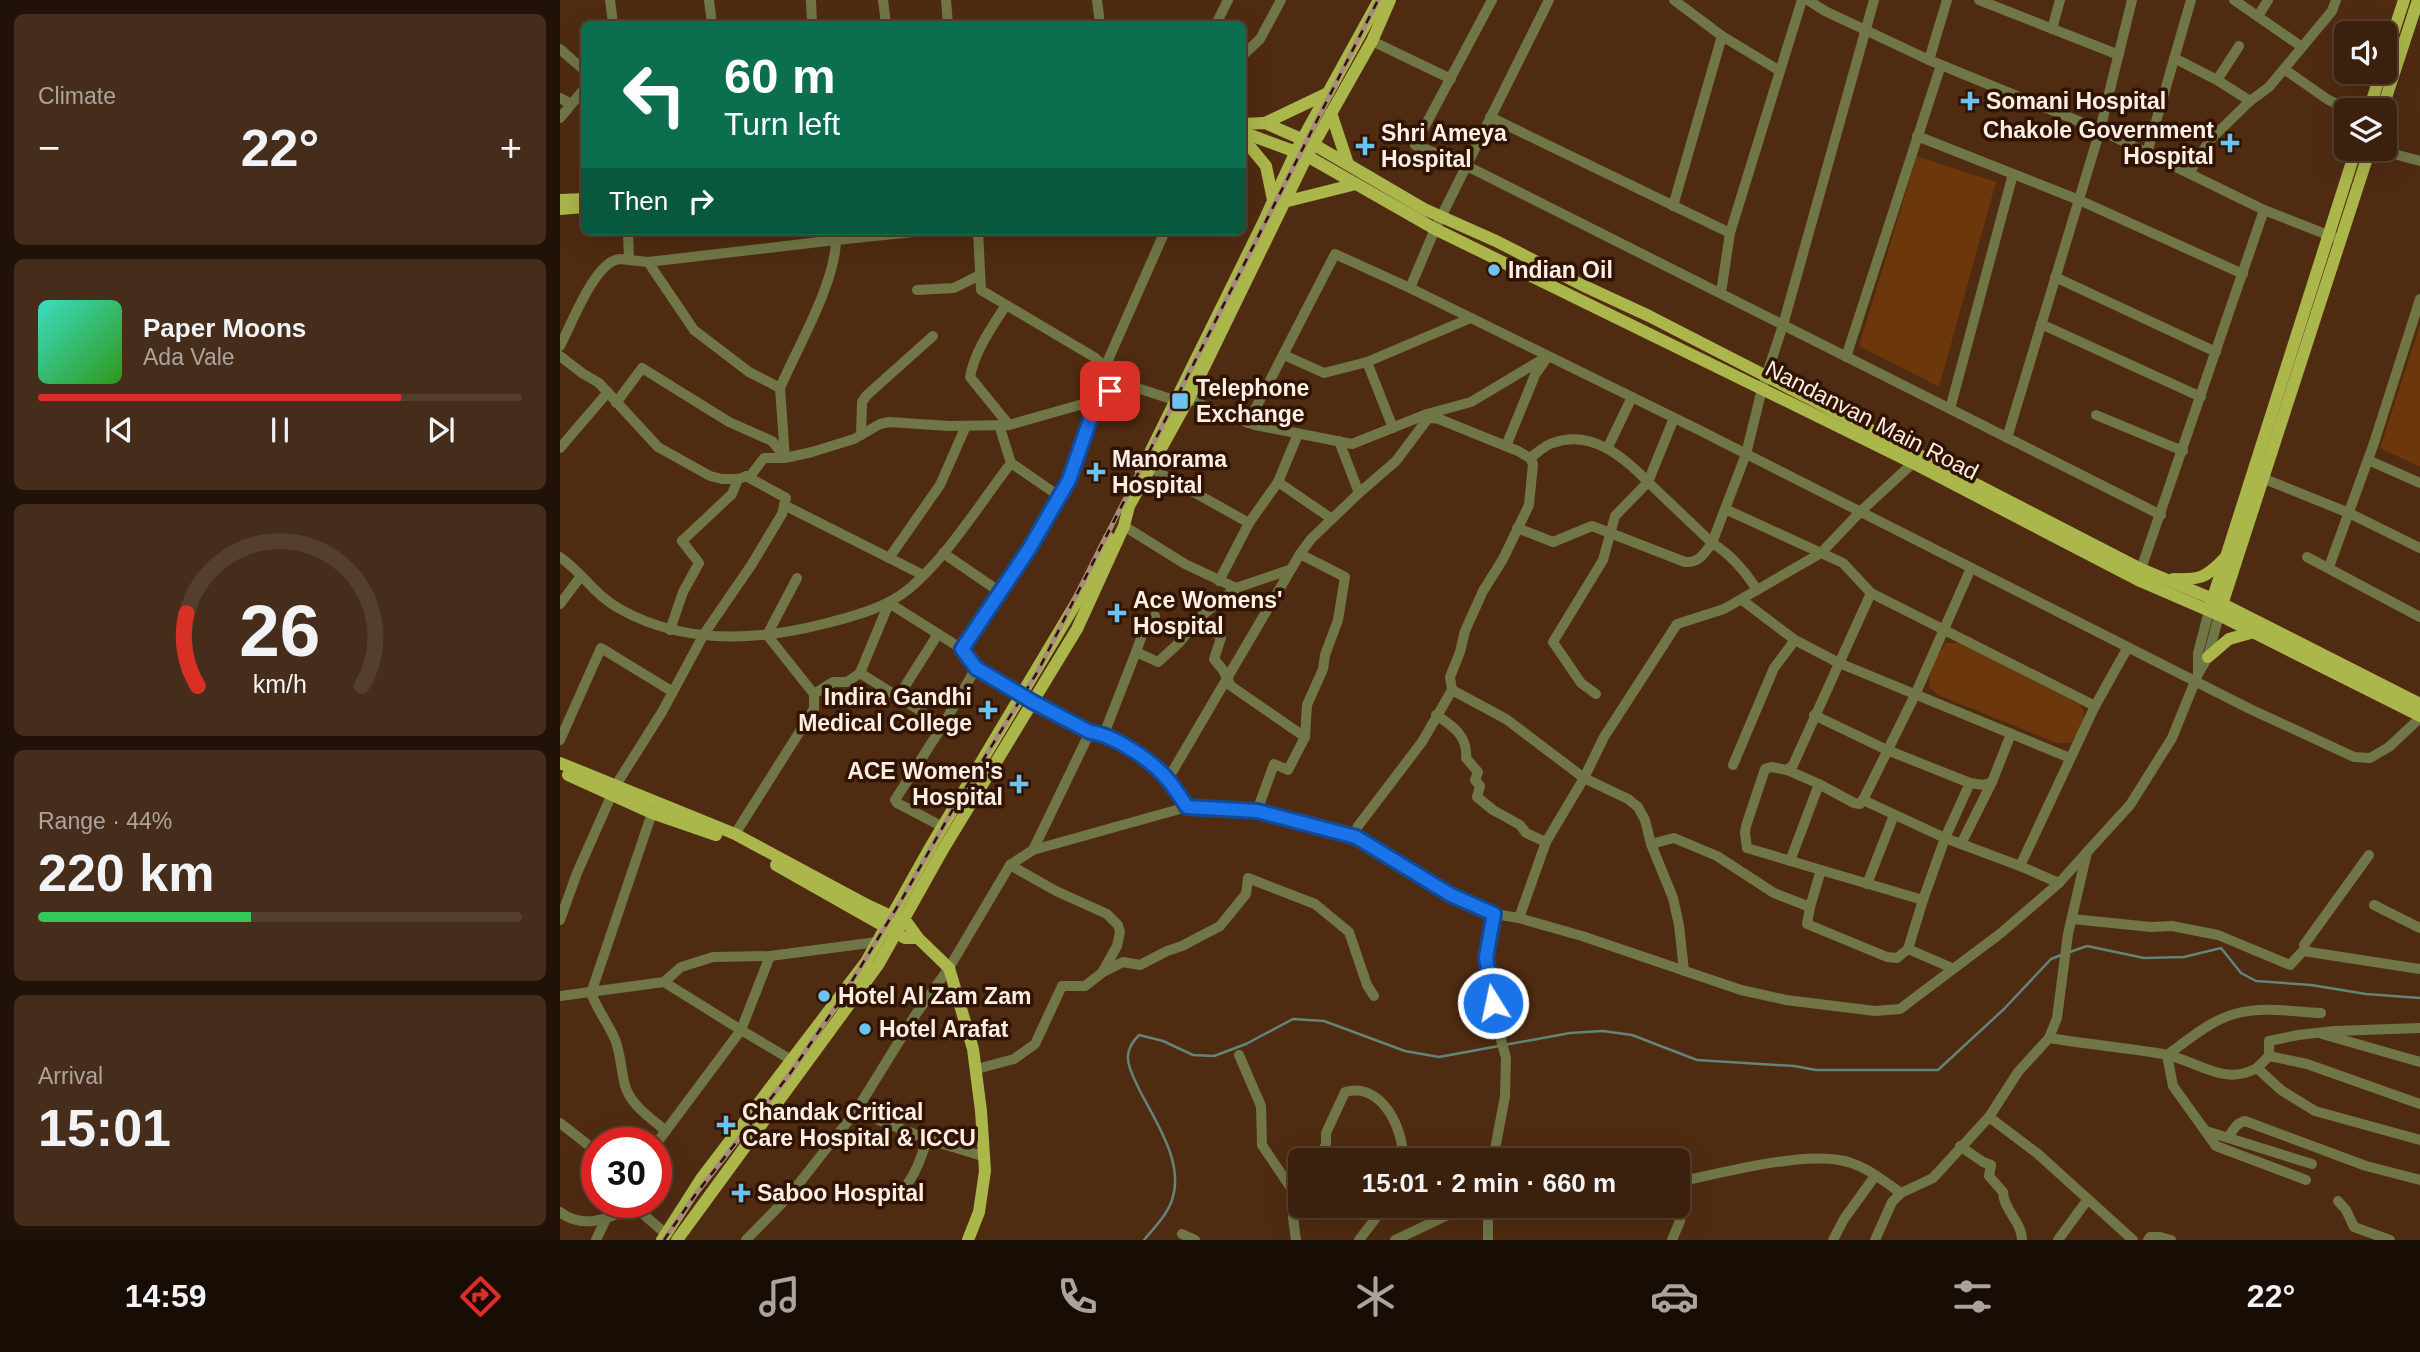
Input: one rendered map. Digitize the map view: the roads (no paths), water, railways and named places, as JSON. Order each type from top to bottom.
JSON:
[{"type":"main road","points":[[669,1239],[701,1179],[793,1061],[866,962],[877,942],[895,924],[943,851],[1077,629],[1124,526],[1129,506],[1189,398],[1328,93],[1379,0]]},
{"type":"main road","points":[[1305,148],[1331,113],[1372,41],[1390,0]]},
{"type":"main road","points":[[2397,30],[2409,1]]},
{"type":"main road","points":[[2385,98],[2409,1]]},
{"type":"main road","points":[[1246,124],[1265,123],[1328,93]]},
{"type":"main road","points":[[1331,113],[1348,164]]},
{"type":"main road","points":[[1265,123],[1305,148],[1348,164],[1438,223]]},
{"type":"main road","name":"Nandanvan Main Road","points":[[1246,136],[1305,148],[1356,184],[1764,383],[2138,580],[2216,607],[2254,632],[2419,709]]},
{"type":"main road","points":[[669,1239],[878,965],[943,827],[1085,588],[1174,400],[1279,201],[1266,166],[1246,141]]},
{"type":"main road","points":[[2216,607],[2334,238],[2353,161]]},
{"type":"main road","points":[[2334,238],[2368,161]]},
{"type":"main road","points":[[1279,201],[1356,184]]},
{"type":"main road","points":[[560,200],[581,199]]},
{"type":"main road","points":[[560,209],[581,207]]},
{"type":"main road","points":[[1764,383],[2101,546],[2141,569],[2419,709]]},
{"type":"main road","points":[[2216,607],[2227,556],[2258,476]]},
{"type":"main road","points":[[2165,579],[2195,580],[2211,573],[2227,556]]},
{"type":"main road","points":[[2208,657],[2229,639],[2254,632]]},
{"type":"main road","points":[[560,763],[652,813],[732,840],[895,924],[905,938],[918,939],[949,968],[977,1069],[985,1171],[979,1212],[968,1240]]},
{"type":"main road","points":[[560,772],[735,834],[836,894]]},
{"type":"street","points":[[610,0],[613,21]]},
{"type":"street","points":[[709,0],[712,21]]},
{"type":"street","points":[[811,0],[813,21]]},
{"type":"street","points":[[883,0],[886,21]]},
{"type":"street","points":[[946,0],[948,21]]},
{"type":"street","points":[[1097,0],[1100,21]]},
{"type":"street","points":[[1218,21],[1228,0]]},
{"type":"street","points":[[1246,52],[1261,39],[1281,0]]},
{"type":"street","points":[[1492,0],[1415,145],[1467,166],[2161,515]]},
{"type":"street","points":[[1410,288],[1438,223],[1549,0]]},
{"type":"street","points":[[1674,0],[1723,36],[1780,71]]},
{"type":"street","points":[[1721,293],[1730,233],[1802,0]]},
{"type":"street","points":[[1808,0],[1929,61],[2100,130],[2264,210],[2334,238]]},
{"type":"street","points":[[1517,528],[1553,542],[1592,526],[1685,562],[1699,559],[1712,543],[1746,454],[1874,0]]},
{"type":"street","points":[[1929,61],[1947,0]]},
{"type":"street","points":[[1979,0],[2119,55]]},
{"type":"street","points":[[2052,29],[2060,0]]},
{"type":"street","points":[[2007,438],[2100,130],[2132,0]]},
{"type":"street","points":[[2147,153],[2191,0]]},
{"type":"street","points":[[2234,0],[2302,47]]},
{"type":"street","points":[[2258,16],[2268,0]]},
{"type":"street","points":[[2189,173],[2210,140],[2250,101],[2269,87],[2332,11],[2336,0]]},
{"type":"street","points":[[1673,206],[1723,36]]},
{"type":"street","points":[[1372,41],[1451,79]]},
{"type":"street","points":[[2217,80],[2239,46]]},
{"type":"street","points":[[560,50],[581,68]]},
{"type":"street","points":[[2174,58],[2250,101]]},
{"type":"street","points":[[1846,357],[1941,65]]},
{"type":"street","points":[[2284,69],[2334,103]]},
{"type":"street","points":[[560,118],[581,92]]},
{"type":"street","points":[[560,98],[571,104]]},
{"type":"street","points":[[1490,117],[1730,233]]},
{"type":"street","points":[[1917,136],[2079,200],[2243,274]]},
{"type":"street","points":[[2397,155],[2420,161]]},
{"type":"street","points":[[1950,409],[2013,174]]},
{"type":"street","points":[[2141,569],[2264,210]]},
{"type":"street","points":[[628,235],[629,260]]},
{"type":"street","points":[[560,346],[594,281],[607,264],[615,259],[648,262],[884,235]]},
{"type":"street","points":[[978,235],[981,290],[1094,356],[1122,383],[1174,400],[1189,398],[1248,423],[1352,444],[1471,402],[1548,356]]},
{"type":"street","points":[[1105,368],[1163,235]]},
{"type":"street","points":[[785,458],[780,387],[826,284],[835,256],[836,240]]},
{"type":"street","points":[[1248,423],[1335,254],[1632,397],[2129,647],[2197,677],[2250,709],[2354,757],[2370,758],[2389,747],[2419,709]]},
{"type":"street","points":[[648,262],[694,330],[749,372],[780,387]]},
{"type":"street","points":[[917,290],[954,288],[980,275]]},
{"type":"street","points":[[2056,277],[2216,352]]},
{"type":"street","points":[[2329,567],[2368,460],[2420,299]]},
{"type":"street","points":[[1006,305],[983,342],[970,377],[1004,425],[1011,463],[1059,496]]},
{"type":"street","points":[[1284,355],[1324,373],[1367,362],[1471,318]]},
{"type":"street","points":[[2041,324],[2201,397]]},
{"type":"street","points":[[861,435],[862,402],[867,395],[933,337]]},
{"type":"street","points":[[560,356],[600,383],[658,447],[722,480],[751,475],[764,458],[785,458],[839,444],[889,422],[1004,425],[1097,400],[1122,383]]},
{"type":"street","points":[[1506,446],[1535,375],[1548,356]]},
{"type":"street","points":[[1367,362],[1393,428]]},
{"type":"street","points":[[616,403],[642,368],[729,422],[772,441],[785,458]]},
{"type":"street","points":[[560,448],[608,393]]},
{"type":"street","points":[[1608,447],[1632,397]]},
{"type":"street","points":[[962,649],[1029,549],[1069,480],[1097,400]]},
{"type":"street","points":[[2096,415],[2182,451]]},
{"type":"street","points":[[1353,836],[1404,768],[1452,690],[1450,677],[1465,631],[1483,591],[1503,559],[1530,505],[1534,477],[1530,458],[1439,419],[1425,417]]},
{"type":"street","points":[[1168,779],[1300,554],[1311,539],[1396,461],[1425,417]]},
{"type":"street","points":[[1595,694],[1581,683],[1553,642],[1603,560],[1615,516],[1648,482],[1674,418]]},
{"type":"street","points":[[889,558],[940,485],[966,426]]},
{"type":"street","points":[[1219,581],[1249,523],[1278,482],[1298,433]]},
{"type":"street","points":[[1530,458],[1551,443],[1564,440],[1591,442],[1608,447],[1625,458],[1712,543],[1732,558],[1757,590]]},
{"type":"street","points":[[1339,441],[1359,494]]},
{"type":"street","points":[[2368,460],[2420,483]]},
{"type":"street","points":[[560,556],[573,566],[592,590],[620,610],[670,630],[747,638],[802,630],[889,603],[912,586],[943,553],[1011,463]]},
{"type":"street","points":[[1519,918],[1546,842],[1584,778],[1604,737],[1676,624],[1724,609],[1821,553],[1913,463]]},
{"type":"street","points":[[1149,467],[1249,523]]},
{"type":"street","points":[[2258,476],[2349,513],[2420,548]]},
{"type":"street","points":[[560,920],[577,873],[614,790],[704,635],[782,514],[786,498],[742,478]]},
{"type":"street","points":[[670,630],[683,592],[699,563],[682,541],[732,494],[742,478]]},
{"type":"street","points":[[1278,482],[1332,519]]},
{"type":"street","points":[[784,505],[923,575]]},
{"type":"street","points":[[1725,509],[1843,563],[1871,593],[2095,706]]},
{"type":"street","points":[[1124,526],[1185,564],[1236,588]]},
{"type":"street","points":[[943,553],[1000,592]]},
{"type":"street","points":[[1257,811],[1274,765],[1288,770],[1305,737],[1307,705],[1323,670],[1325,655],[1338,620],[1345,577],[1300,554]]},
{"type":"street","points":[[2307,557],[2420,617]]},
{"type":"street","points":[[1923,900],[1747,848],[1745,834],[1765,769],[1771,767],[1787,770],[1854,803],[1863,800],[1915,695],[1970,568]]},
{"type":"street","points":[[1136,652],[1158,662],[1179,643],[1200,617],[1236,588],[1289,570]]},
{"type":"street","points":[[560,604],[581,576]]},
{"type":"street","points":[[767,635],[797,579]]},
{"type":"street","points":[[1787,770],[1793,765],[1871,593]]},
{"type":"street","points":[[1742,600],[1795,640],[1839,663],[2070,758]]},
{"type":"street","points":[[889,603],[962,649],[976,668],[1033,702],[1090,732],[1104,734],[1142,757],[1168,779],[1187,807]]},
{"type":"street","points":[[814,694],[833,682],[847,682],[860,673],[889,603]]},
{"type":"street","points":[[746,1240],[789,1196],[856,1111],[916,1014],[949,968],[1010,865],[1033,850],[1187,807],[1257,811],[1353,836],[1451,895],[1494,914],[1519,918],[1582,936],[1741,990],[1786,1000],[1874,1011],[1900,1009],[2001,933],[2059,883],[2130,804],[2172,738],[2208,657],[2216,607]]},
{"type":"street","points":[[2197,677],[2197,653],[2216,607]]},
{"type":"street","points":[[1104,734],[1146,627],[1155,616]]},
{"type":"street","points":[[1200,617],[1221,638],[1213,659],[1231,686],[1305,737]]},
{"type":"street","points":[[898,697],[938,634]]},
{"type":"street","points":[[735,834],[814,709],[814,694],[767,635]]},
{"type":"street","points":[[1733,765],[1774,668],[1795,640]]},
{"type":"street","points":[[2020,866],[2095,706],[2129,647]]},
{"type":"street","points":[[560,740],[601,648],[673,692]]},
{"type":"street","points":[[943,827],[895,800],[976,668]]},
{"type":"street","points":[[860,673],[943,724]]},
{"type":"street","points":[[1452,690],[1506,719],[1584,778],[1628,799],[1638,807],[1673,898],[1681,934],[1684,971]]},
{"type":"street","points":[[1436,715],[1457,729],[1466,758],[1478,772],[1475,780],[1480,786],[1477,797],[1493,810],[1520,825],[1526,833],[1546,842]]},
{"type":"street","points":[[1814,715],[1887,750],[1970,783],[1984,785],[1992,782]]},
{"type":"street","points":[[1033,850],[1090,732]]},
{"type":"street","points":[[1961,844],[1992,782],[2011,734]]},
{"type":"street","points":[[1821,870],[1807,923],[1887,957],[1897,958],[1908,949],[1945,838],[1970,783]]},
{"type":"street","points":[[1790,861],[1819,784]]},
{"type":"street","points":[[1863,800],[1945,838],[2059,883]]},
{"type":"street","points":[[652,813],[591,993],[597,1009],[615,1038],[626,1091],[645,1114],[661,1127]]},
{"type":"street","points":[[1867,884],[1894,815]]},
{"type":"street","points":[[1651,844],[1674,838],[1717,856],[1774,893],[1810,907]]},
{"type":"street","points":[[1875,1240],[1892,1202],[1901,1193],[1933,1178],[1989,1117],[2018,1072],[2049,1038],[2057,1018],[2066,967],[2068,934],[2087,852]]},
{"type":"street","points":[[2304,945],[2369,855]]},
{"type":"street","points":[[1010,865],[1107,915],[1118,925],[1120,932],[1117,946],[1103,972]]},
{"type":"street","points":[[977,1069],[1014,1059],[1035,1044],[1062,986],[1085,986],[1103,972],[1123,962],[1140,965],[1220,926],[1246,894],[1248,878],[1315,904],[1349,932],[1367,985],[1374,996]]},
{"type":"street","points":[[2374,905],[2420,928]]},
{"type":"street","points":[[1494,914],[1486,957],[1497,1026],[1506,1058],[1505,1096],[1495,1148]]},
{"type":"street","points":[[2072,919],[2151,927],[2172,926],[2204,932],[2218,935],[2290,965],[2303,951],[2420,970]]},
{"type":"street","points":[[560,996],[664,982],[681,967],[713,957],[770,956],[877,942]]},
{"type":"street","points":[[1908,949],[1952,968]]},
{"type":"street","points":[[669,1127],[741,1030],[770,956]]},
{"type":"street","points":[[664,982],[793,1061]]},
{"type":"street","points":[[2167,1055],[2207,1027],[2236,1013],[2268,1010],[2321,1013]]},
{"type":"street","points":[[2049,1038],[2167,1055],[2213,1073],[2233,1075],[2248,1073],[2258,1068],[2269,1056],[2269,1041],[2318,1033],[2420,1028]]},
{"type":"street","points":[[2318,1033],[2420,1062]]},
{"type":"street","points":[[1239,1055],[1261,1106],[1262,1145],[1288,1180]]},
{"type":"street","points":[[2167,1055],[2173,1086],[2216,1146],[2306,1180]]},
{"type":"street","points":[[2269,1056],[2307,1064],[2420,1104]]},
{"type":"street","points":[[2258,1068],[2281,1090],[2315,1111],[2420,1140]]},
{"type":"street","points":[[1323,1148],[1337,1107],[1345,1092],[1353,1089],[1364,1090],[1381,1099],[1389,1111],[1404,1148]]},
{"type":"street","points":[[856,1111],[927,1139],[982,1156]]},
{"type":"street","points":[[1989,1117],[2038,1154],[2133,1240]]},
{"type":"street","points":[[2228,1138],[2235,1127],[2245,1121],[2365,1166],[2420,1180]]},
{"type":"street","points":[[560,1124],[581,1140]]},
{"type":"street","points":[[2206,1131],[2312,1164]]},
{"type":"street","points":[[901,1192],[911,1181],[920,1163],[927,1139]]},
{"type":"street","points":[[1961,1146],[1983,1162],[1992,1164],[1989,1176],[2003,1192],[2003,1197],[2015,1216],[2022,1240]]},
{"type":"street","points":[[1690,1179],[1801,1159],[1840,1160],[1866,1169],[1901,1193]]},
{"type":"street","points":[[1833,1240],[1844,1219],[1875,1175]]},
{"type":"street","points":[[2058,1240],[2088,1199]]},
{"type":"street","points":[[2338,1201],[2354,1227],[2390,1240]]},
{"type":"street","points":[[561,1214],[592,1223],[606,1219]]},
{"type":"street","points":[[649,1218],[669,1239]]},
{"type":"street","points":[[1293,1218],[1296,1240]]},
{"type":"street","points":[[1359,1240],[1376,1218]]},
{"type":"street","points":[[1395,1240],[1442,1218]]},
{"type":"street","points":[[1488,1218],[1488,1240]]},
{"type":"street","points":[[1672,1240],[1679,1218]]},
{"type":"street","points":[[596,1240],[606,1219]]},
{"type":"street","points":[[1182,1234],[1195,1240]]},
{"type":"street","points":[[2148,1240],[2150,1237],[2171,1240]]},
{"type":"waterway","points":[[2070,952],[2087,946],[2144,958],[2184,957],[2221,948],[2241,973],[2256,981],[2420,998]]},
{"type":"waterway","points":[[1144,1240],[1167,1211],[1175,1186],[1175,1172],[1160,1128],[1129,1066],[1129,1049],[1139,1035],[1163,1041],[1193,1055],[1214,1056],[1246,1044],[1293,1019],[1324,1021],[1405,1051],[1439,1057],[1570,1033],[1603,1031],[1632,1035],[1697,1060],[1794,1066],[1816,1070],[1938,1070],[2004,1009],[2051,959],[2061,955]]},
{"type":"railway","points":[[664,1240],[695,1195],[789,1075],[841,999],[1038,671],[1378,0]]},
{"type":"place","name":"Somani Hospital","points":[[1970,101]]},
{"type":"place","name":"Chakole Government Hospital","points":[[2230,143]]},
{"type":"place","name":"Shri Ameya Hospital","points":[[1365,146]]},
{"type":"place","name":"Indian Oil","points":[[1494,270]]},
{"type":"place","name":"Telephone Exchange","points":[[1180,401]]},
{"type":"place","name":"Manorama Hospital","points":[[1096,472]]},
{"type":"place","name":"Ace Womens' Hospital","points":[[1117,613]]},
{"type":"place","name":"Indira Gandhi Medical College","points":[[988,710]]},
{"type":"place","name":"ACE Women's Hospital","points":[[1019,784]]},
{"type":"place","name":"Hotel Al Zam Zam","points":[[824,996]]},
{"type":"place","name":"Hotel Arafat","points":[[865,1029]]},
{"type":"place","name":"Chandak Critical Care Hospital & ICCU","points":[[726,1125]]},
{"type":"place","name":"Saboo Hospital","points":[[741,1193]]}]
